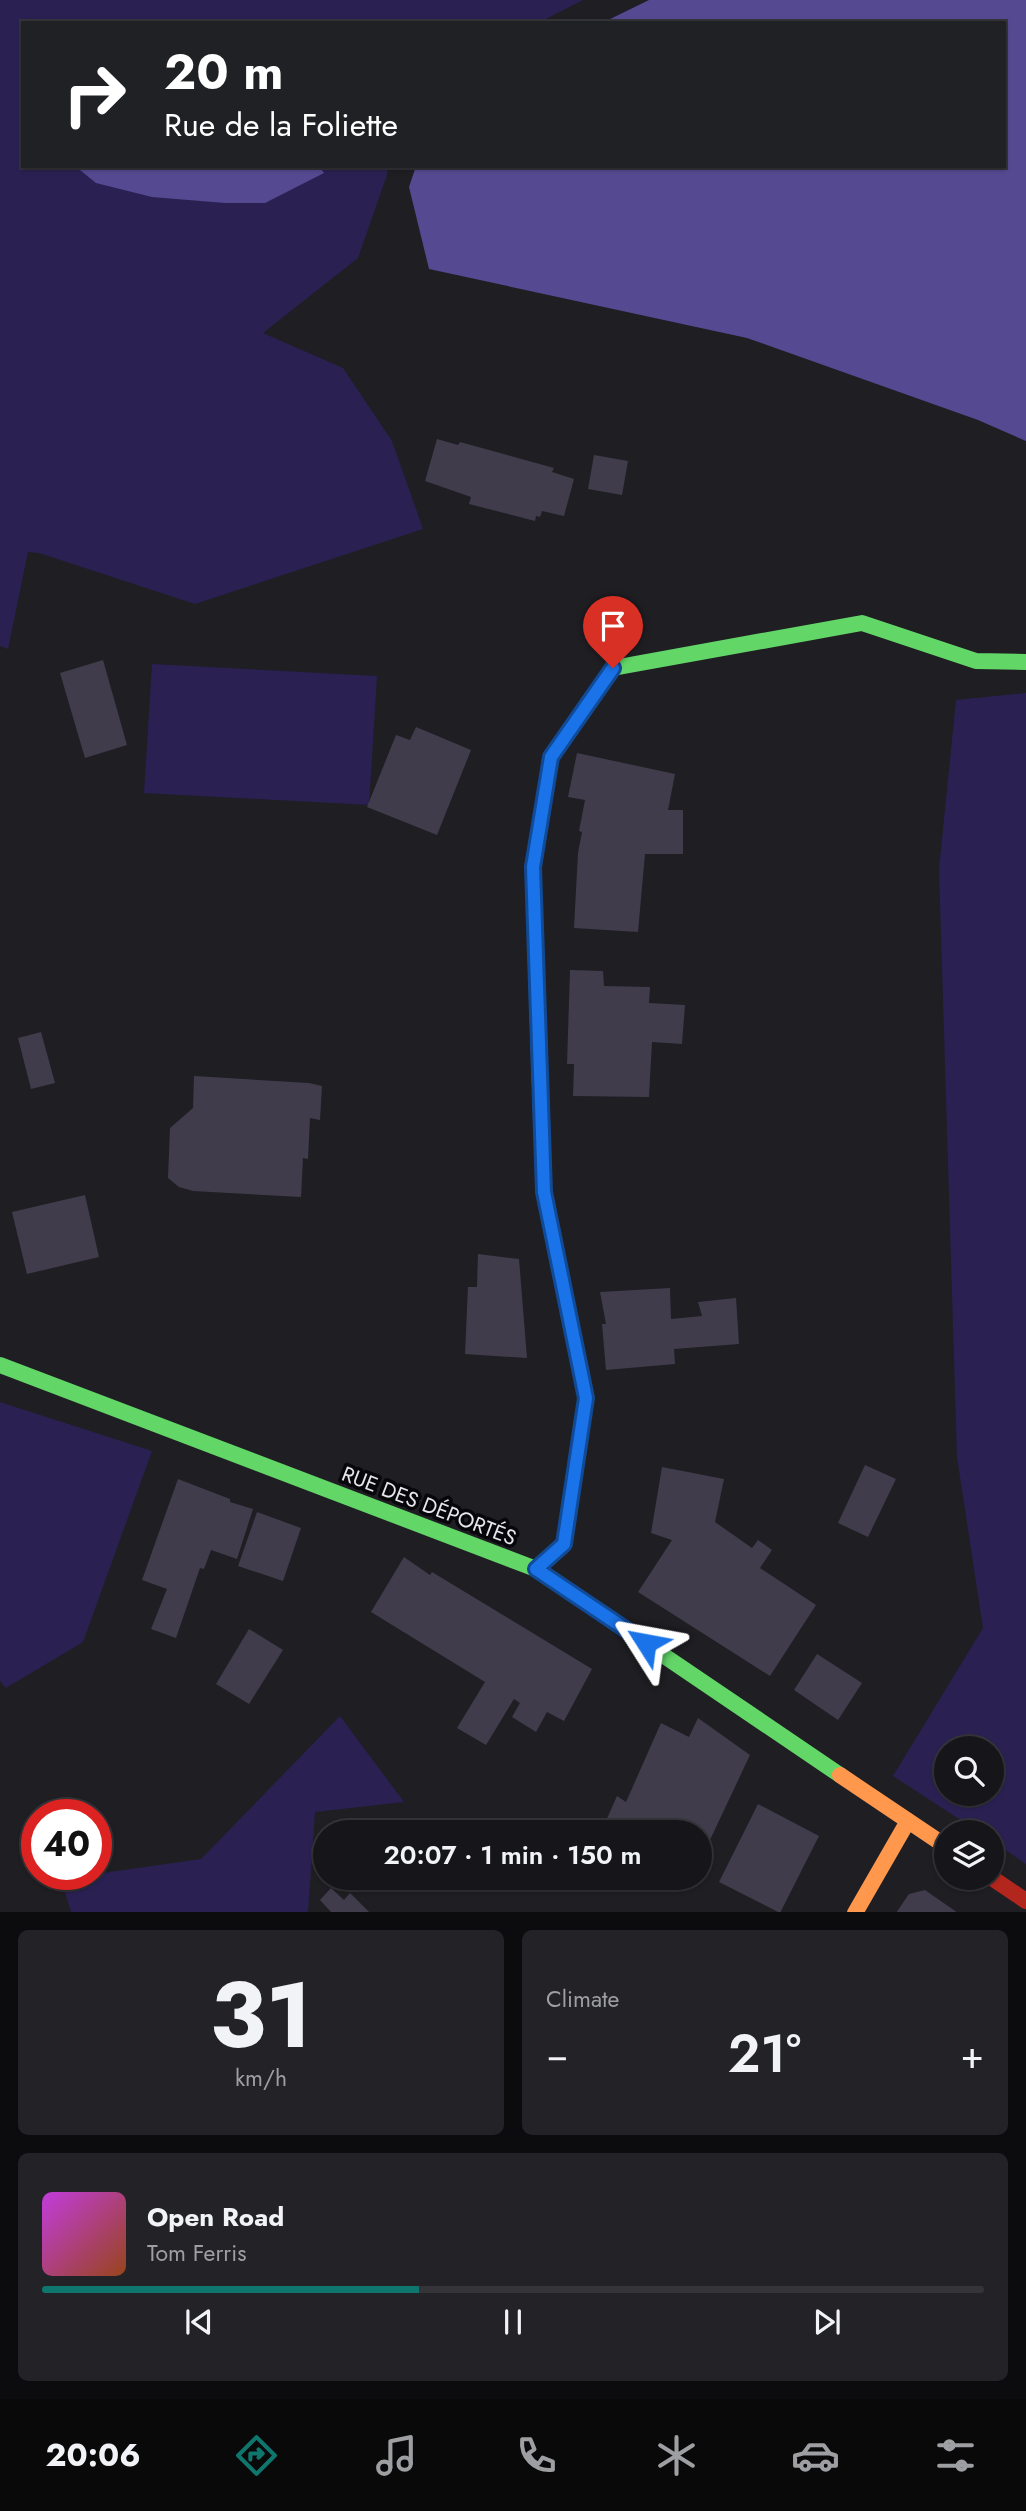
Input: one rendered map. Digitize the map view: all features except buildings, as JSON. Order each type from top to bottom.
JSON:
[{"type":"street","points":[[536,1569],[564,1544],[586,1398],[544,1192],[533,867],[551,757],[613,668],[862,623],[976,661],[1026,662]]},
{"type":"street","name":"RUE DES DÉPORTÉS","points":[[0,1365],[536,1569],[934,1838]]},
{"type":"street","points":[[856,1912],[908,1821]]},
{"type":"street","points":[[1004,1886],[1026,1901]]},
{"type":"shaded area","points":[[0,0],[583,0],[542,21],[21,21],[21,168],[388,168],[358,258],[263,333],[343,368],[392,441],[423,529],[195,604],[39,553],[28,552],[8,649],[0,646]]},
{"type":"shaded area","points":[[649,0],[1026,0],[1026,441],[978,420],[747,338],[429,269],[409,187],[415,168],[1006,168],[1006,21],[606,21]]},
{"type":"shaded area","points":[[77,168],[320,168],[324,173],[265,203],[225,203],[152,197],[96,183]]},
{"type":"shaded area","points":[[152,664],[377,676],[369,805],[144,793]]},
{"type":"shaded area","points":[[1026,693],[1026,1864],[1004,1849],[1004,1820],[961,1820],[939,1806],[1004,1806],[1004,1736],[934,1736],[934,1803],[893,1776],[983,1628],[957,1457],[939,869],[956,700]]},
{"type":"shaded area","points":[[0,1402],[152,1451],[83,1642],[6,1688],[0,1681]]},
{"type":"shaded area","points":[[340,1716],[404,1802],[315,1812],[308,1912],[71,1912],[64,1890],[112,1890],[112,1872],[201,1859]]},
{"type":"traffic: fast","points":[[533,869],[551,757],[613,668],[862,623],[976,661],[1026,662]]},
{"type":"traffic: fast","points":[[536,1569],[564,1544],[586,1398],[544,1192],[540,1087]]},
{"type":"traffic: fast","points":[[0,1365],[536,1569],[840,1775]]},
{"type":"traffic: slow","points":[[533,869],[540,1087]]},
{"type":"traffic: slow","points":[[840,1775],[934,1838]]},
{"type":"traffic: slow","points":[[856,1912],[908,1821]]},
{"type":"traffic: jam","points":[[1004,1886],[1026,1901]]},
{"type":"route","points":[[613,668],[551,757],[533,867],[544,1192],[586,1398],[564,1544],[536,1569],[646,1643]]}]
